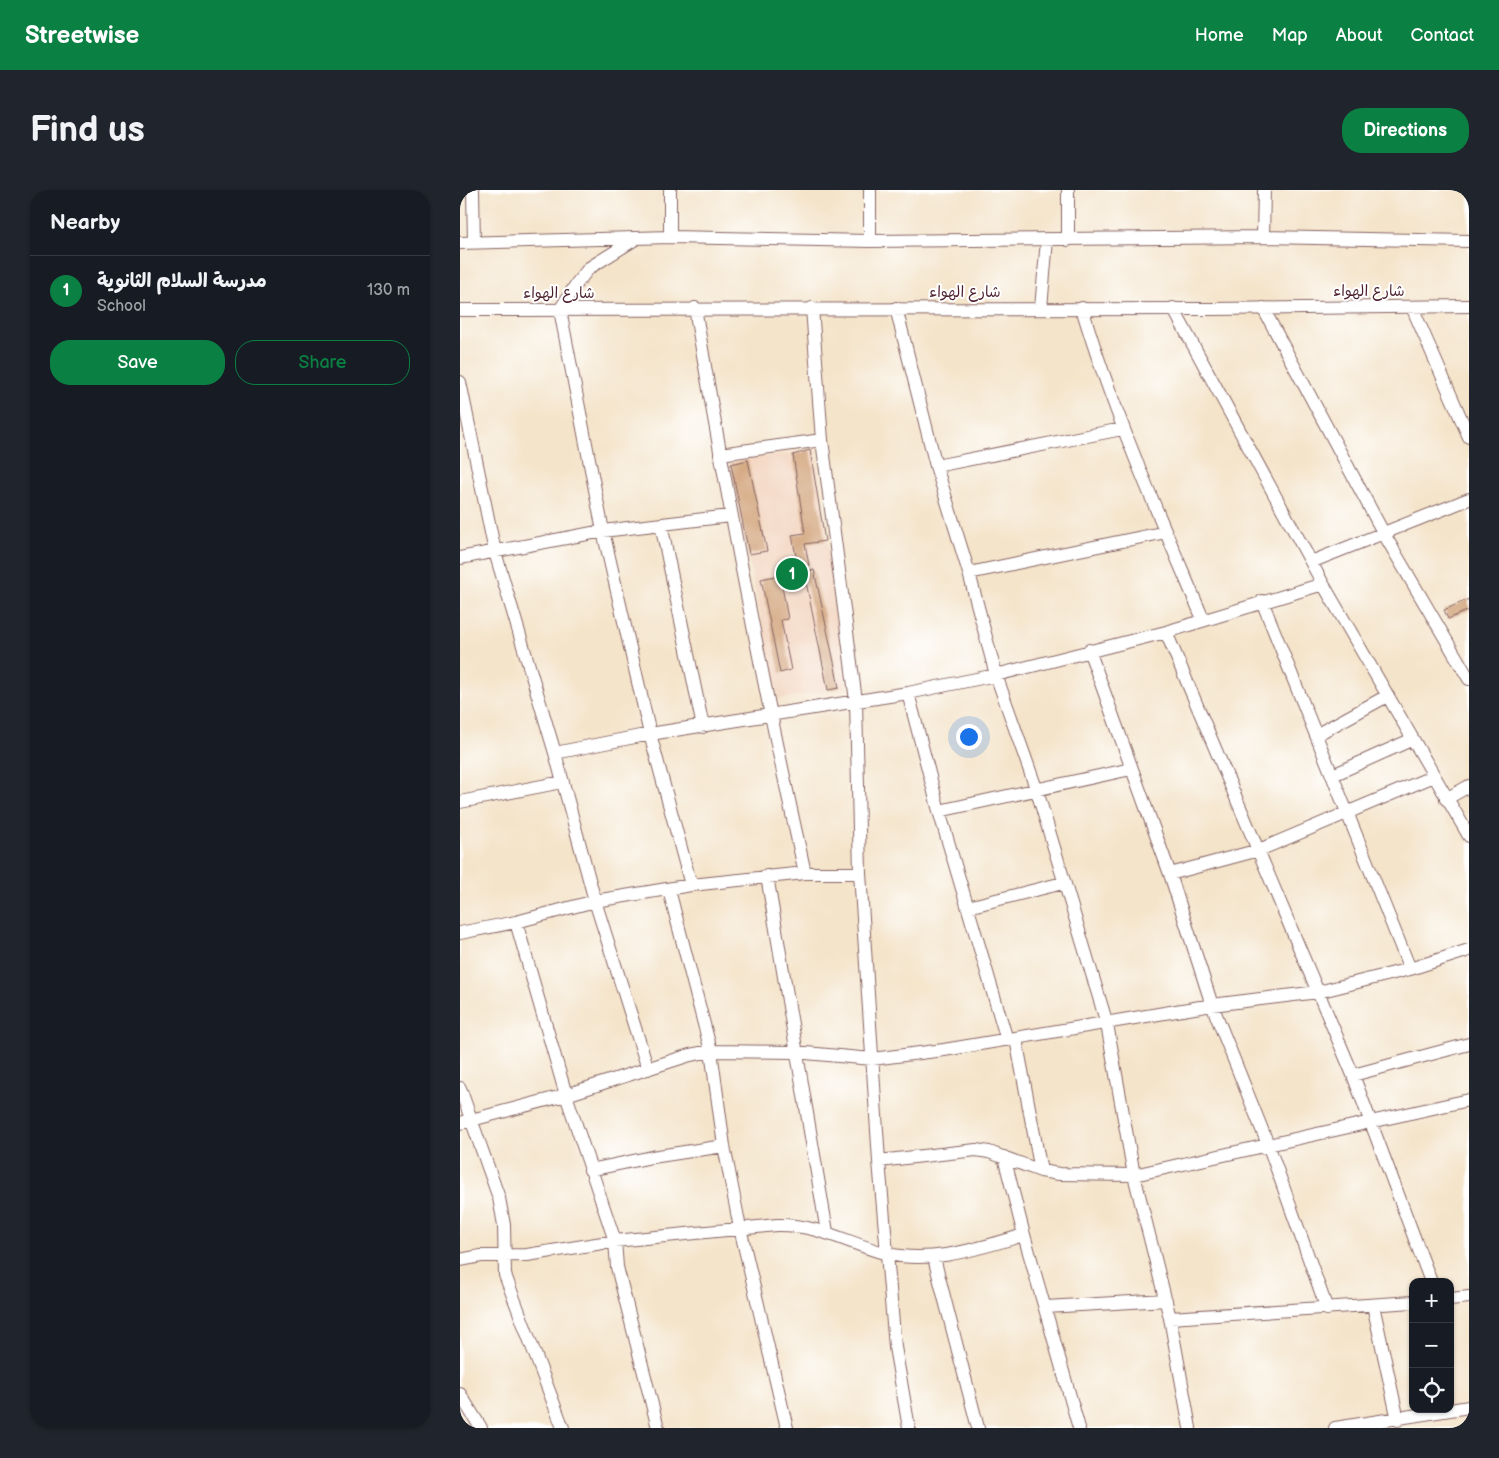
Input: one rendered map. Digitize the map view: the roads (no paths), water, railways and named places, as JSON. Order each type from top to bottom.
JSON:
[{"type":"street","points":[[473,190],[474,243]]},
{"type":"street","points":[[670,190],[670,237]]},
{"type":"street","points":[[870,190],[870,240]]},
{"type":"street","points":[[1068,190],[1068,240]]},
{"type":"street","points":[[1264,190],[1264,237]]},
{"type":"street","points":[[460,243],[670,237],[870,240],[1068,240],[1264,237],[1469,241]]},
{"type":"street","points":[[637,238],[589,268],[576,283],[560,310],[602,531],[650,734],[691,885]]},
{"type":"street","points":[[1042,308],[1047,240]]},
{"type":"street","name":"شارع الهواء","points":[[460,310],[1469,306]]},
{"type":"street","points":[[1412,307],[1468,430]]},
{"type":"street","points":[[695,308],[730,516],[770,716],[805,873]]},
{"type":"street","points":[[812,308],[822,440],[856,701],[860,873],[879,1161],[895,1347],[909,1428]]},
{"type":"street","points":[[896,308],[936,466],[996,675],[1037,791],[1063,883],[1107,1024],[1134,1175],[1170,1318],[1190,1428]]},
{"type":"street","points":[[1082,308],[1102,373],[1122,428],[1203,619]]},
{"type":"street","points":[[1173,308],[1322,584],[1469,836]]},
{"type":"street","points":[[1263,308],[1384,534],[1469,679]]},
{"type":"street","points":[[460,382],[495,552],[555,753],[595,901],[648,1070]]},
{"type":"street","points":[[936,466],[1122,428]]},
{"type":"street","points":[[720,454],[822,440]]},
{"type":"street","points":[[1311,562],[1469,499]]},
{"type":"street","points":[[460,558],[602,531],[730,516]]},
{"type":"street","points":[[661,524],[703,727]]},
{"type":"street","points":[[968,573],[1166,532]]},
{"type":"street","points":[[555,753],[650,734],[908,693],[996,675],[1166,632],[1203,619],[1322,584]]},
{"type":"street","points":[[1262,601],[1410,968]]},
{"type":"street","points":[[1166,632],[1353,1075],[1430,1278]]},
{"type":"street","points":[[1089,650],[1170,874],[1212,1005],[1269,1147],[1327,1309]]},
{"type":"street","points":[[908,693],[939,812],[1011,1040],[1041,1171]]},
{"type":"street","points":[[1316,735],[1387,696]]},
{"type":"street","points":[[1332,775],[1412,739]]},
{"type":"street","points":[[939,812],[1131,769]]},
{"type":"street","points":[[1170,874],[1259,850],[1434,776]]},
{"type":"street","points":[[460,802],[562,782]]},
{"type":"street","points":[[1446,799],[1469,786]]},
{"type":"street","points":[[460,933],[516,922],[595,901],[691,885],[805,873],[860,873]]},
{"type":"street","points":[[767,876],[795,1052],[827,1232]]},
{"type":"street","points":[[968,906],[1063,883]]},
{"type":"street","points":[[669,890],[711,1051],[724,1146],[740,1228],[788,1428]]},
{"type":"street","points":[[516,922],[566,1095],[615,1241],[617,1268],[658,1428]]},
{"type":"street","points":[[466,1122],[566,1095],[690,1055],[711,1051],[795,1052],[872,1059],[1011,1040],[1212,1005],[1318,992],[1410,968],[1469,950]]},
{"type":"street","points":[[1353,1075],[1469,1044]]},
{"type":"street","points":[[460,1088],[466,1122],[499,1198],[504,1225],[505,1274],[563,1428]]},
{"type":"street","points":[[879,1161],[976,1150],[989,1152],[1041,1171],[1058,1174],[1134,1175],[1269,1147],[1469,1100]]},
{"type":"street","points":[[590,1170],[652,1157],[724,1146]]},
{"type":"street","points":[[1004,1157],[1024,1235],[1079,1428]]},
{"type":"street","points":[[460,1260],[505,1255],[527,1256],[615,1241],[789,1225],[827,1232],[886,1253],[934,1258],[1024,1235]]},
{"type":"street","points":[[934,1258],[978,1428]]},
{"type":"street","points":[[1454,1299],[1469,1297]]},
{"type":"street","points":[[1046,1307],[1166,1300]]},
{"type":"street","points":[[1170,1318],[1409,1302]]},
{"type":"street","points":[[1373,1306],[1398,1420]]},
{"type":"street","points":[[460,1394],[481,1428]]},
{"type":"street","points":[[1335,1428],[1398,1420],[1469,1406]]},
{"type":"place","name":"مدرسة السلام الثانوية","points":[[792,574]]}]
